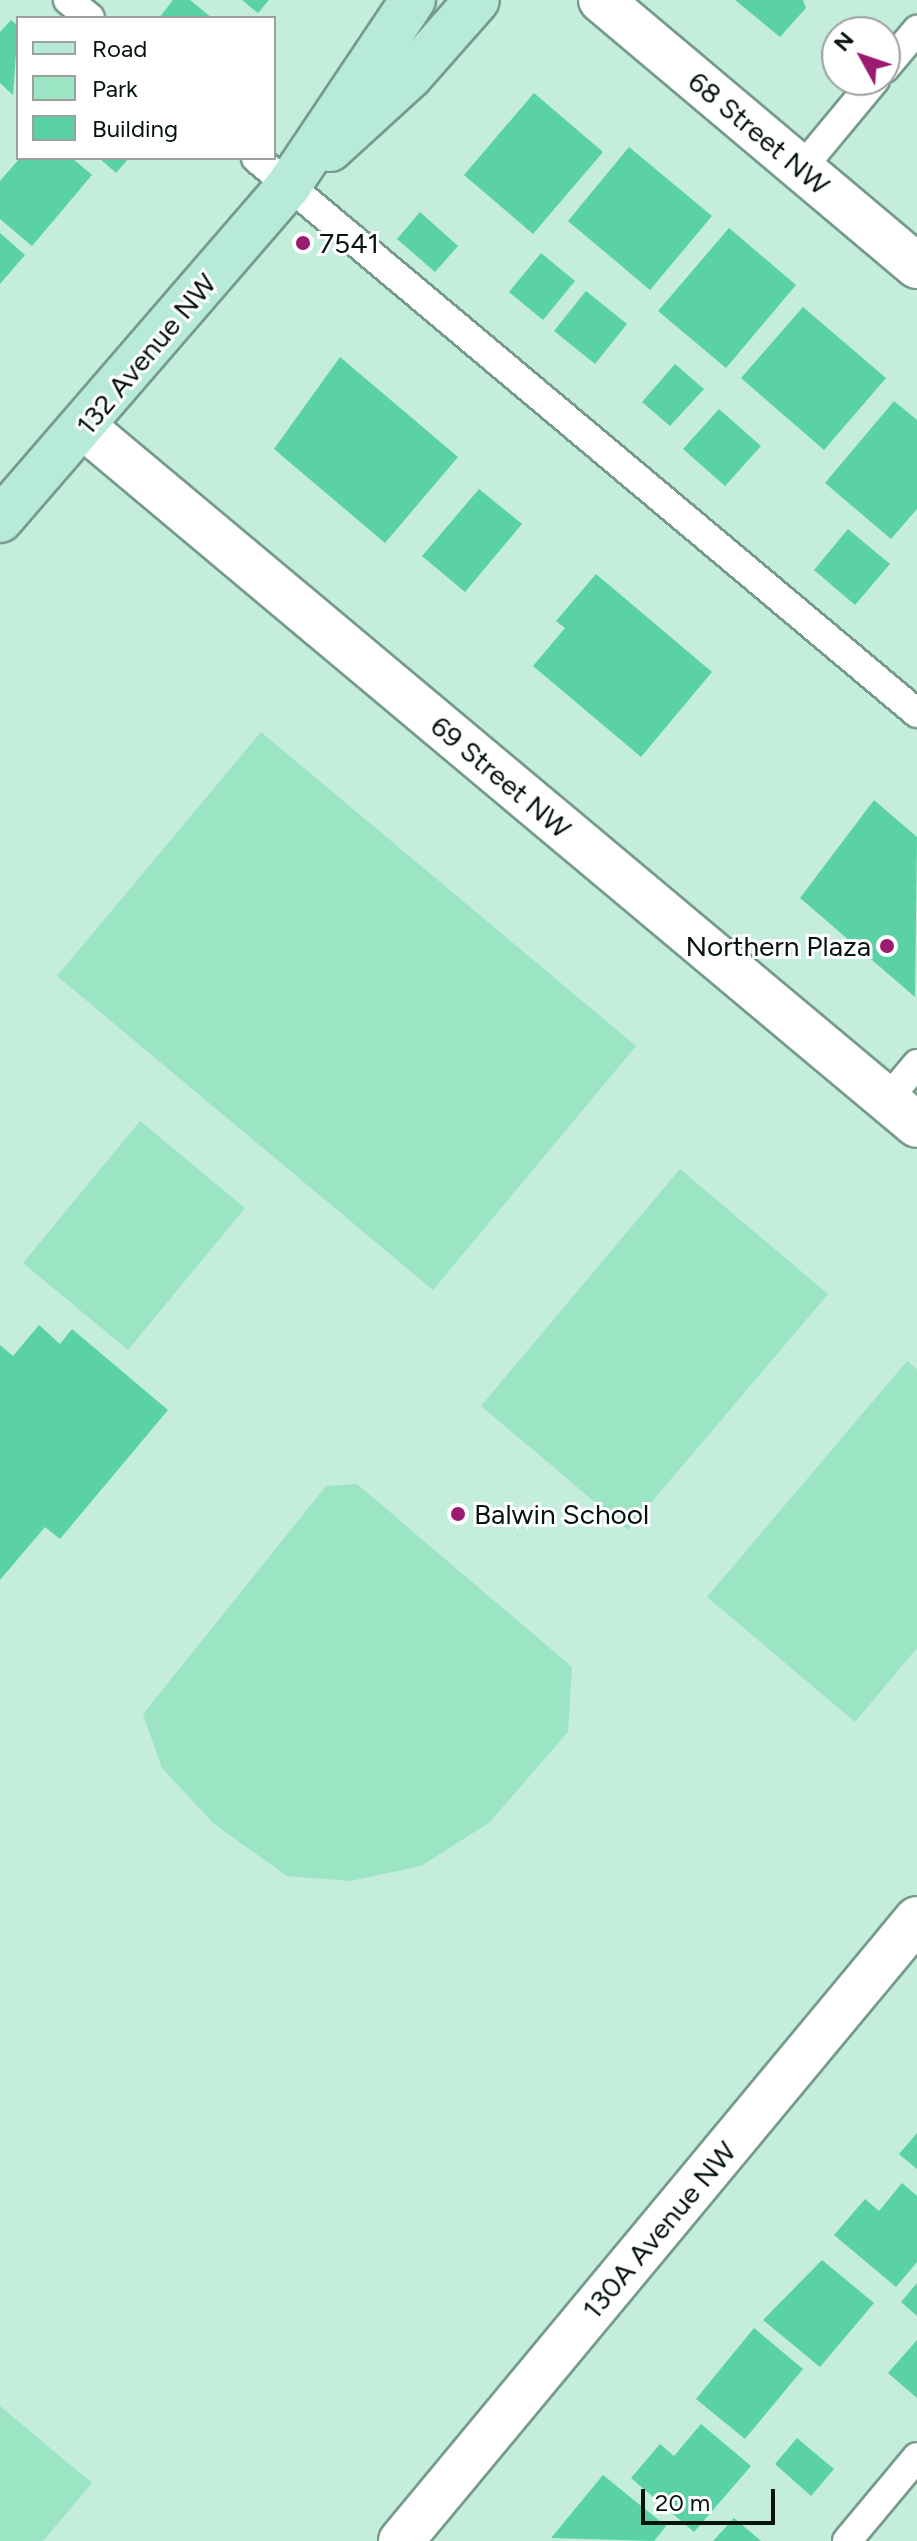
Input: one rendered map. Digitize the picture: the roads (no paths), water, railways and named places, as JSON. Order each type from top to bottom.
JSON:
[{"type":"street","name":"132 Avenue NW","points":[[0,520],[85,428],[289,185],[413,0]]},
{"type":"street","name":"132 Avenue NW","points":[[289,185],[410,76],[477,0]]},
{"type":"street","name":"68 Street NW","points":[[601,0],[917,266]]},
{"type":"street","name":"69 Street NW","points":[[85,428],[902,1112]]},
{"type":"street","name":"130A Avenue NW","points":[[401,2541],[917,1919]]},
{"type":"lane","points":[[68,0],[88,16]]},
{"type":"lane","points":[[901,49],[917,30]]},
{"type":"lane","points":[[801,169],[862,96]]},
{"type":"lane","points":[[258,160],[917,713]]},
{"type":"lane","points":[[902,1112],[917,1064]]},
{"type":"lane","points":[[847,2541],[917,2457]]},
{"type":"place","name":"7541","points":[[303,243]]},
{"type":"place","name":"Northern Plaza","points":[[887,946]]},
{"type":"place","name":"Balwin School","points":[[458,1514]]}]
